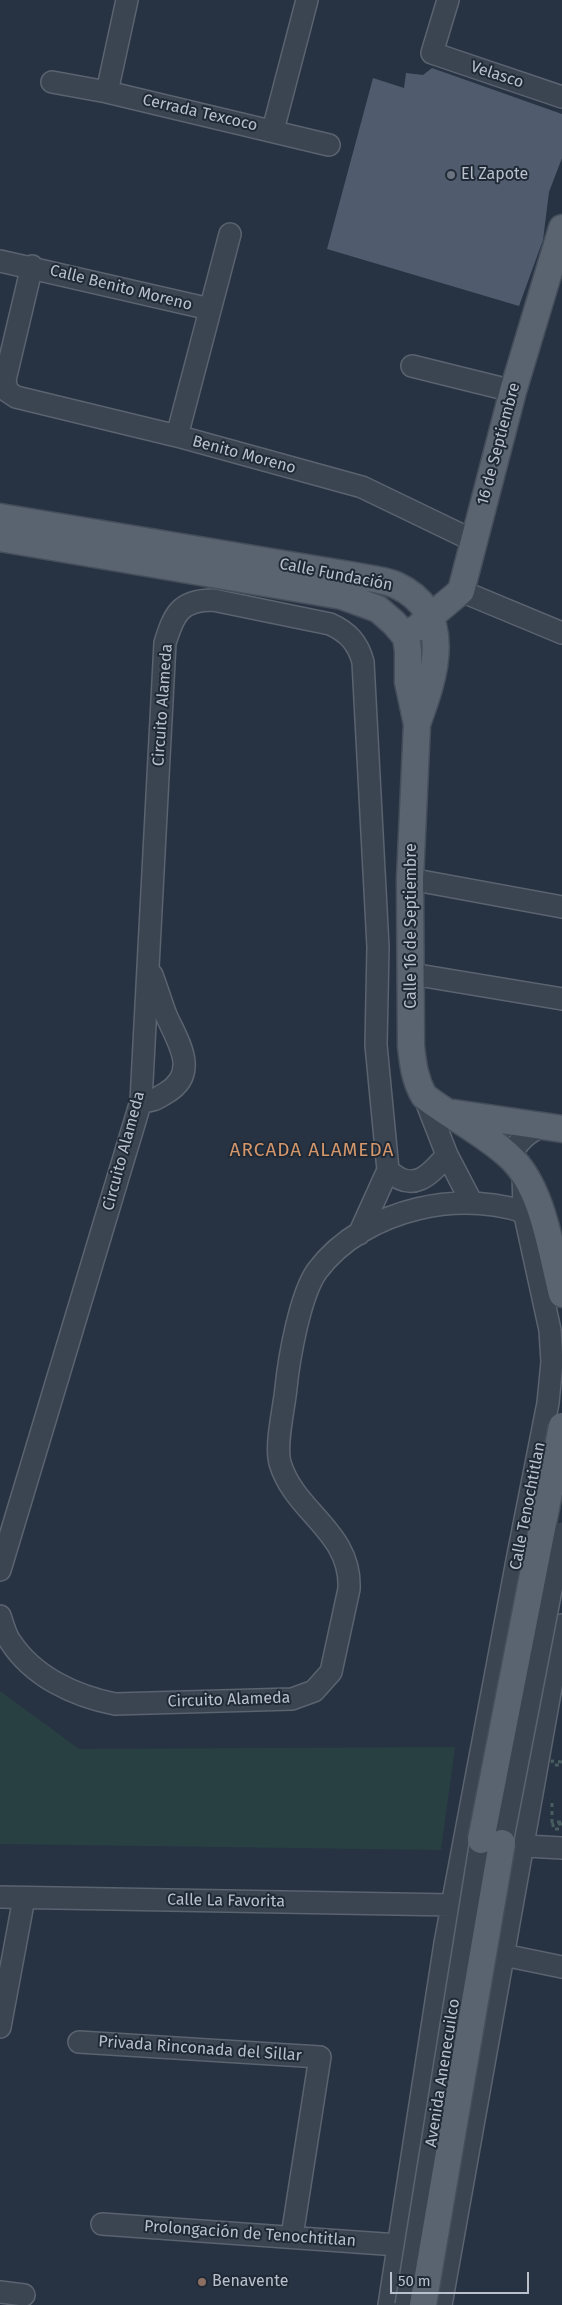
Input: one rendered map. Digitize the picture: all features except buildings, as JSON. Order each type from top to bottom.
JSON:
[{"type":"main road","name":"16 de Septiembre","points":[[461,591],[513,391],[561,236]]},
{"type":"main road","name":"Calle Fundación","points":[[0,517],[395,584],[417,599],[432,617]]},
{"type":"main road","name":"Calle Fundación","points":[[0,538],[342,596],[378,609],[406,637]]},
{"type":"main road","points":[[417,724],[408,682],[406,637],[461,591]]},
{"type":"main road","points":[[417,724],[432,684],[436,645],[432,617]]},
{"type":"main road","name":"Calle 16 de Septiembre","points":[[417,724],[410,879],[411,1046],[416,1083],[424,1096]]},
{"type":"main road","points":[[424,1096],[516,1163],[530,1182],[534,1216],[562,1294]]},
{"type":"main road","points":[[448,1113],[552,1127]]},
{"type":"main road","name":"Calle Tenochtitlan","points":[[493,1842],[562,1426]]},
{"type":"main road","name":"Avenida Anenecuilco","points":[[423,2305],[493,1842]]},
{"type":"street","points":[[107,92],[127,0]]},
{"type":"street","name":"Cerrada Texcoco","points":[[52,82],[107,92],[273,130],[307,0]]},
{"type":"street","name":"Velasco","points":[[448,0],[432,53],[562,96]]},
{"type":"street","points":[[273,130],[328,144]]},
{"type":"street","name":"Calle Benito Moreno","points":[[177,436],[230,234]]},
{"type":"street","name":"Calle Benito Moreno","points":[[0,261],[32,266],[210,309]]},
{"type":"street","name":"Calle Benito Moreno","points":[[7,391],[5,380],[32,266]]},
{"type":"street","points":[[412,366],[513,391]]},
{"type":"street","name":"Benito Moreno","points":[[7,391],[16,397],[177,436],[362,487],[474,541]]},
{"type":"street","points":[[0,527],[9,528],[26,521]]},
{"type":"street","points":[[461,591],[562,634]]},
{"type":"street","name":"Circuito Alameda","points":[[0,1570],[141,1101],[165,643],[177,612],[188,604],[199,600],[213,600],[314,620],[341,629],[359,648],[366,678],[378,947],[376,1045],[388,1170],[359,1234]]},
{"type":"street","points":[[410,879],[562,907]]},
{"type":"street","points":[[141,1101],[152,1102],[174,1088],[182,1076],[184,1057],[166,1015],[149,965]]},
{"type":"street","points":[[412,974],[562,999]]},
{"type":"street","points":[[424,1096],[447,1156],[472,1203]]},
{"type":"street","points":[[516,1163],[523,1137],[552,1127]]},
{"type":"street","points":[[388,1170],[400,1179],[416,1181],[430,1175],[447,1156]]},
{"type":"street","name":"Circuito Alameda","points":[[0,1616],[9,1640],[38,1671],[60,1686],[95,1700],[115,1704],[292,1699],[307,1695],[322,1684],[331,1672],[337,1652],[350,1590],[350,1576],[346,1558],[337,1541],[292,1486],[280,1462],[279,1449],[287,1377],[308,1288],[316,1272],[334,1252],[359,1234],[393,1216],[420,1208],[449,1203],[472,1203],[534,1216]]},
{"type":"street","name":"Calle Tenochtitlan","points":[[493,1842],[503,1635],[548,1403],[552,1362],[550,1330],[534,1216]]},
{"type":"street","points":[[519,1550],[562,1534]]},
{"type":"street","points":[[442,2305],[503,1955],[493,1842],[562,1534]]},
{"type":"street","points":[[512,1585],[562,1569]]},
{"type":"street","points":[[493,1842],[561,1632],[503,1635]]},
{"type":"street","points":[[493,1842],[562,1848]]},
{"type":"street","name":"Avenida Anenecuilco","points":[[389,2305],[452,1904],[493,1842]]},
{"type":"street","name":"Avenida Anenecuilco","points":[[406,2305],[493,1842]]},
{"type":"street","name":"Calle La Favorita","points":[[0,1898],[452,1904]]},
{"type":"street","points":[[0,2027],[24,1898]]},
{"type":"street","points":[[445,1943],[562,1966]]},
{"type":"street","name":"Privada Rinconada del Sillar","points":[[79,2042],[320,2057],[292,2236]]},
{"type":"street","name":"Prolongación de Tenochtitlan","points":[[102,2224],[398,2245]]},
{"type":"street","points":[[0,2292],[24,2295]]},
{"type":"path","points":[[557,1763],[562,1763]]},
{"type":"path","points":[[562,1824],[553,1824],[553,1828],[562,1829]]},
{"type":"green space","points":[[0,1691],[79,1749],[455,1747],[441,1850],[0,1844]]},
{"type":"place","name":"El Zapote","points":[[451,175]]},
{"type":"place","name":"Benavente","points":[[202,2282]]},
{"type":"district","name":"ARCADA ALAMEDA","points":[[312,1151]]}]
